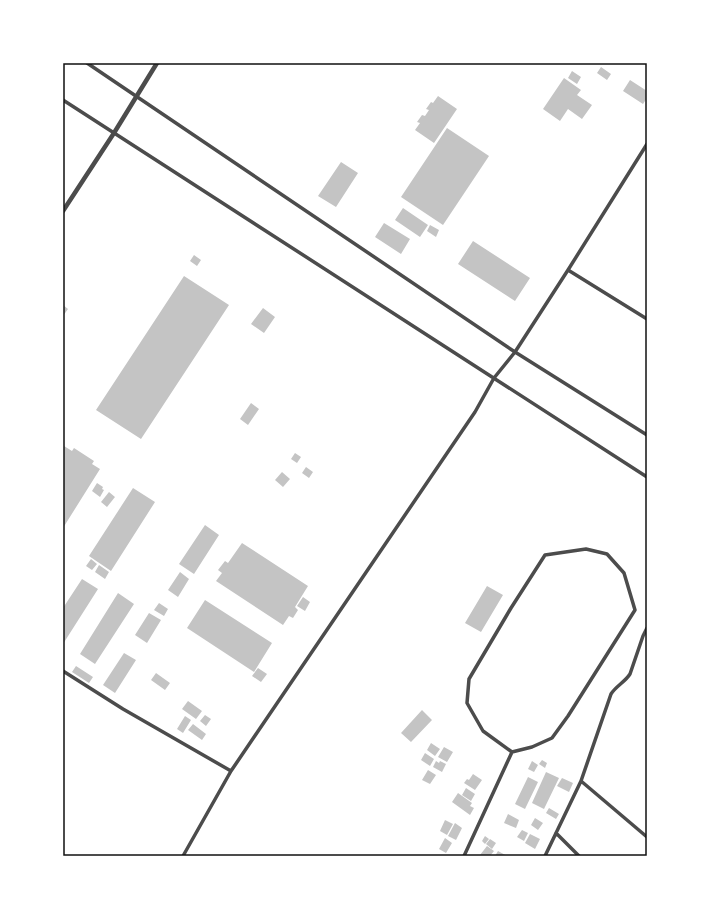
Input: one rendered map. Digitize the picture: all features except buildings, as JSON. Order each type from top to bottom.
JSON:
[{"type":"street","points":[[87,63],[514,352],[647,435]]},
{"type":"street","points":[[63,211],[114,133],[157,63]]},
{"type":"street","points":[[63,100],[647,477]]},
{"type":"street","points":[[183,856],[231,771],[475,412],[494,378],[514,352],[568,270],[647,144]]},
{"type":"street","points":[[568,270],[647,319]]},
{"type":"street","points":[[586,549],[607,554],[624,573],[635,610],[568,716],[552,738],[532,748],[512,752],[483,731],[467,703],[470,679],[511,608],[546,555],[586,549]]},
{"type":"street","points":[[545,856],[580,781],[611,694],[626,680],[630,674],[647,628]]},
{"type":"street","points":[[63,672],[123,709],[231,771]]},
{"type":"street","points":[[464,856],[512,752]]},
{"type":"street","points":[[580,781],[647,837]]},
{"type":"street","points":[[556,833],[579,856]]}]
